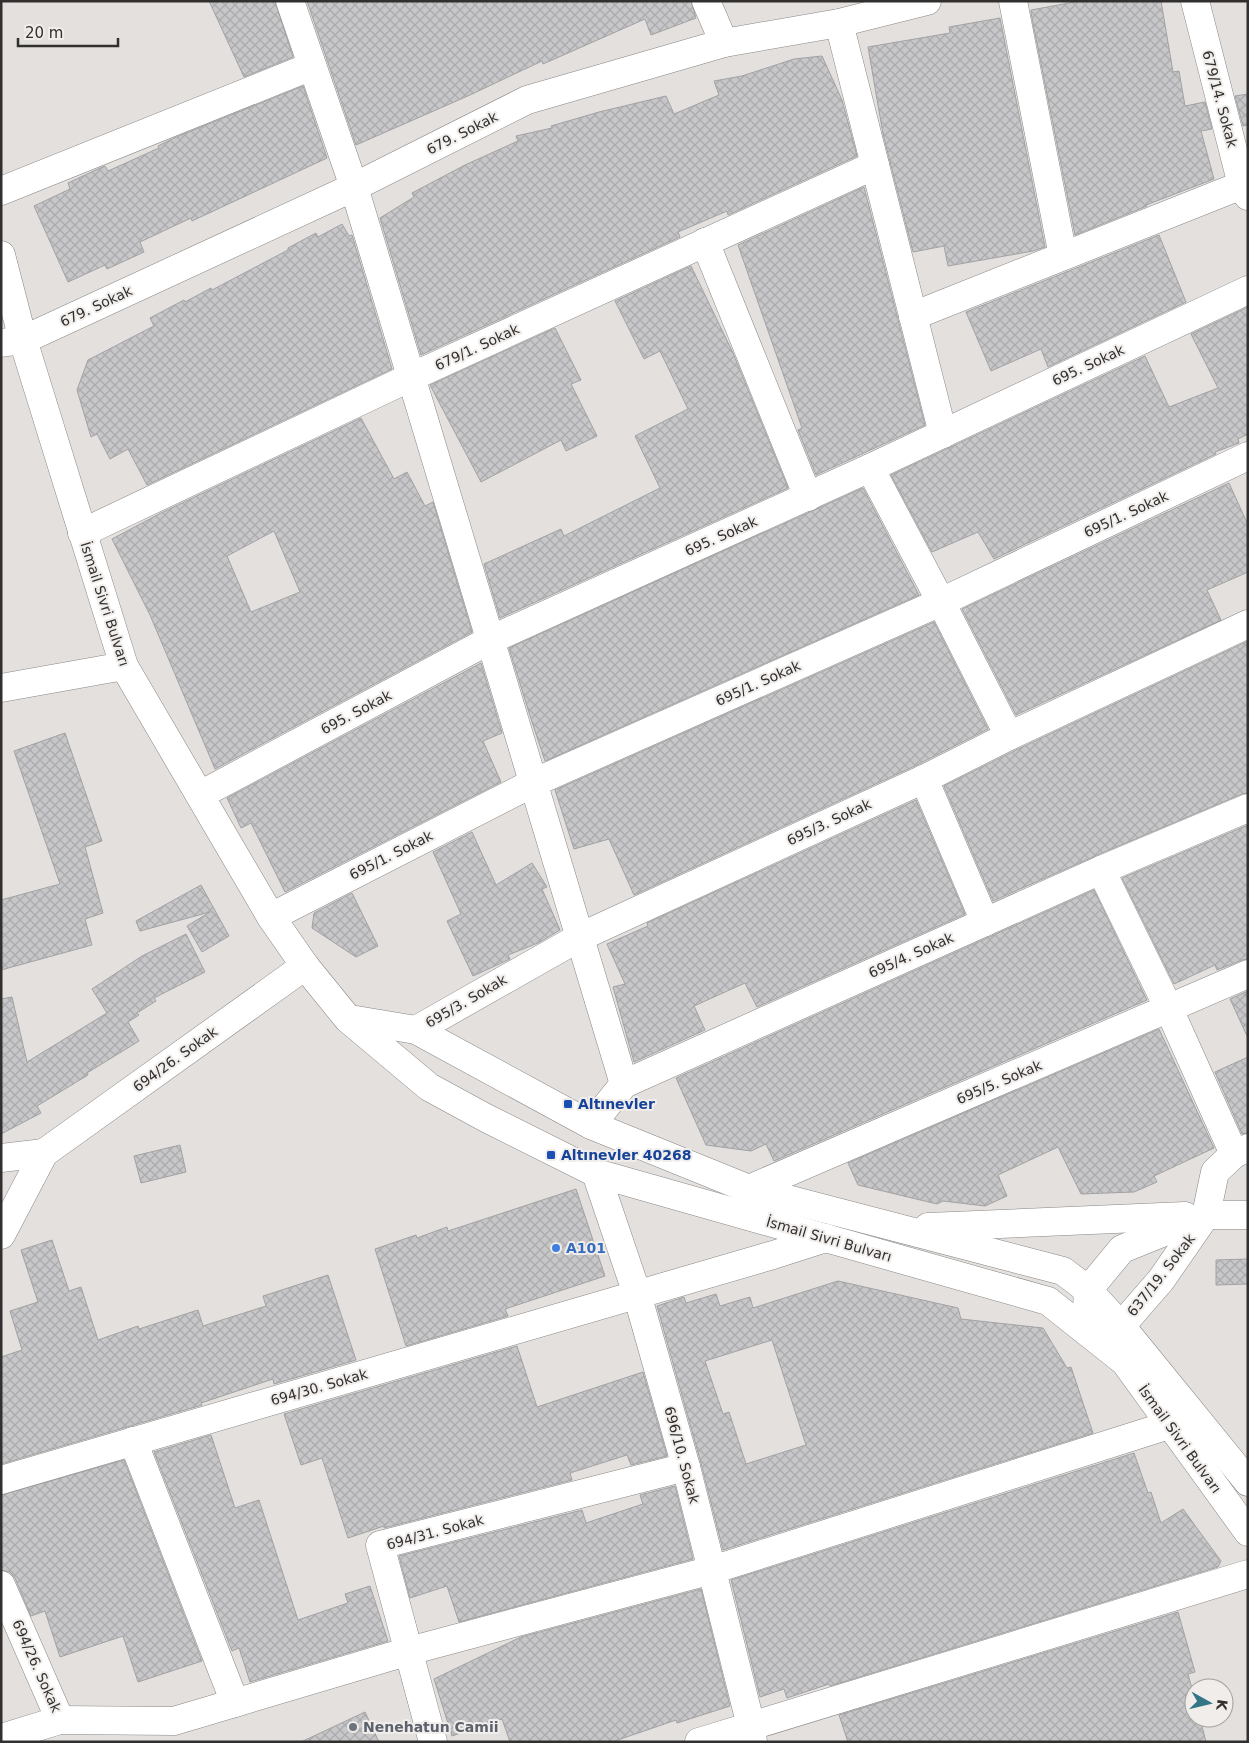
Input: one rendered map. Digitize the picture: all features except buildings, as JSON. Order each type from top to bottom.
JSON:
[{"type":"street","points":[[290,1],[354,187],[624,1084]]},
{"type":"street","points":[[706,1],[724,43]]},
{"type":"street","name":"679. Sokak","points":[[12,341],[354,187],[527,100],[724,43],[839,23],[926,1]]},
{"type":"street","points":[[1013,1],[1063,256]]},
{"type":"street","name":"679/14. Sokak","points":[[1195,1],[1245,190]]},
{"type":"street","points":[[839,23],[943,434]]},
{"type":"street","points":[[1,190],[312,66]]},
{"type":"street","name":"679/1. Sokak","points":[[82,533],[411,377],[875,165]]},
{"type":"street","points":[[913,316],[1063,256],[1245,190]]},
{"type":"street","points":[[705,242],[808,497]]},
{"type":"street","name":"İsmail Sivri Bulvarı","points":[[1,255],[12,341],[82,533],[124,666],[271,917],[305,966],[348,1019],[430,1087],[486,1118],[596,1173],[1048,1301],[1125,1362],[1248,1532]]},
{"type":"street","name":"695. Sokak","points":[[200,795],[490,640],[808,497],[1248,290]]},
{"type":"street","name":"695/1. Sokak","points":[[271,917],[533,783],[1245,465]]},
{"type":"street","points":[[870,468],[1009,736]]},
{"type":"street","name":"695/3. Sokak","points":[[416,1030],[580,937],[924,779],[1009,736],[1248,624]]},
{"type":"street","points":[[1,688],[124,666]]},
{"type":"street","points":[[924,779],[986,922]]},
{"type":"street","name":"695/4. Sokak","points":[[591,1125],[624,1084],[1101,870],[1248,808]]},
{"type":"street","points":[[898,1228],[1206,1215],[1215,1172],[1241,1151],[1101,870]]},
{"type":"street","name":"694/26. Sokak","points":[[1,1235],[44,1153],[305,966]]},
{"type":"street","name":"695/5. Sokak","points":[[749,1189],[1248,974]]},
{"type":"street","name":"İsmail Sivri Bulvarı","points":[[348,1019],[416,1030],[591,1125],[749,1189],[1063,1271],[1088,1290],[1121,1326],[1248,1482]]},
{"type":"street","name":"694/26. Sokak","points":[[1,1158],[44,1153]]},
{"type":"street","name":"696/10. Sokak","points":[[596,1173],[637,1294],[686,1467],[752,1734]]},
{"type":"street","name":"637/19. Sokak","points":[[1088,1290],[1122,1249],[1206,1215],[1248,1215]]},
{"type":"street","name":"637/19. Sokak","points":[[1085,1330],[1121,1326],[1161,1280],[1206,1215]]},
{"type":"street","name":"694/30. Sokak","points":[[1,1480],[826,1238]]},
{"type":"street","points":[[1085,1330],[1088,1290]]},
{"type":"street","points":[[1,1738],[60,1720],[181,1731],[235,1703],[409,1651],[712,1570],[1169,1425]]},
{"type":"street","points":[[133,1441],[235,1703]]},
{"type":"street","name":"694/31. Sokak","points":[[433,1742],[380,1545],[686,1467]]},
{"type":"street","points":[[699,1742],[752,1734],[1248,1574]]},
{"type":"street","name":"694/26. Sokak","points":[[1,1585],[60,1720]]},
{"type":"place","name":"Altınevler","points":[[568,1104]]},
{"type":"place","name":"Altınevler 40268","points":[[551,1155]]},
{"type":"place","name":"A101","points":[[556,1248]]},
{"type":"place","name":"Nenehatun Camii","points":[[353,1727]]}]
